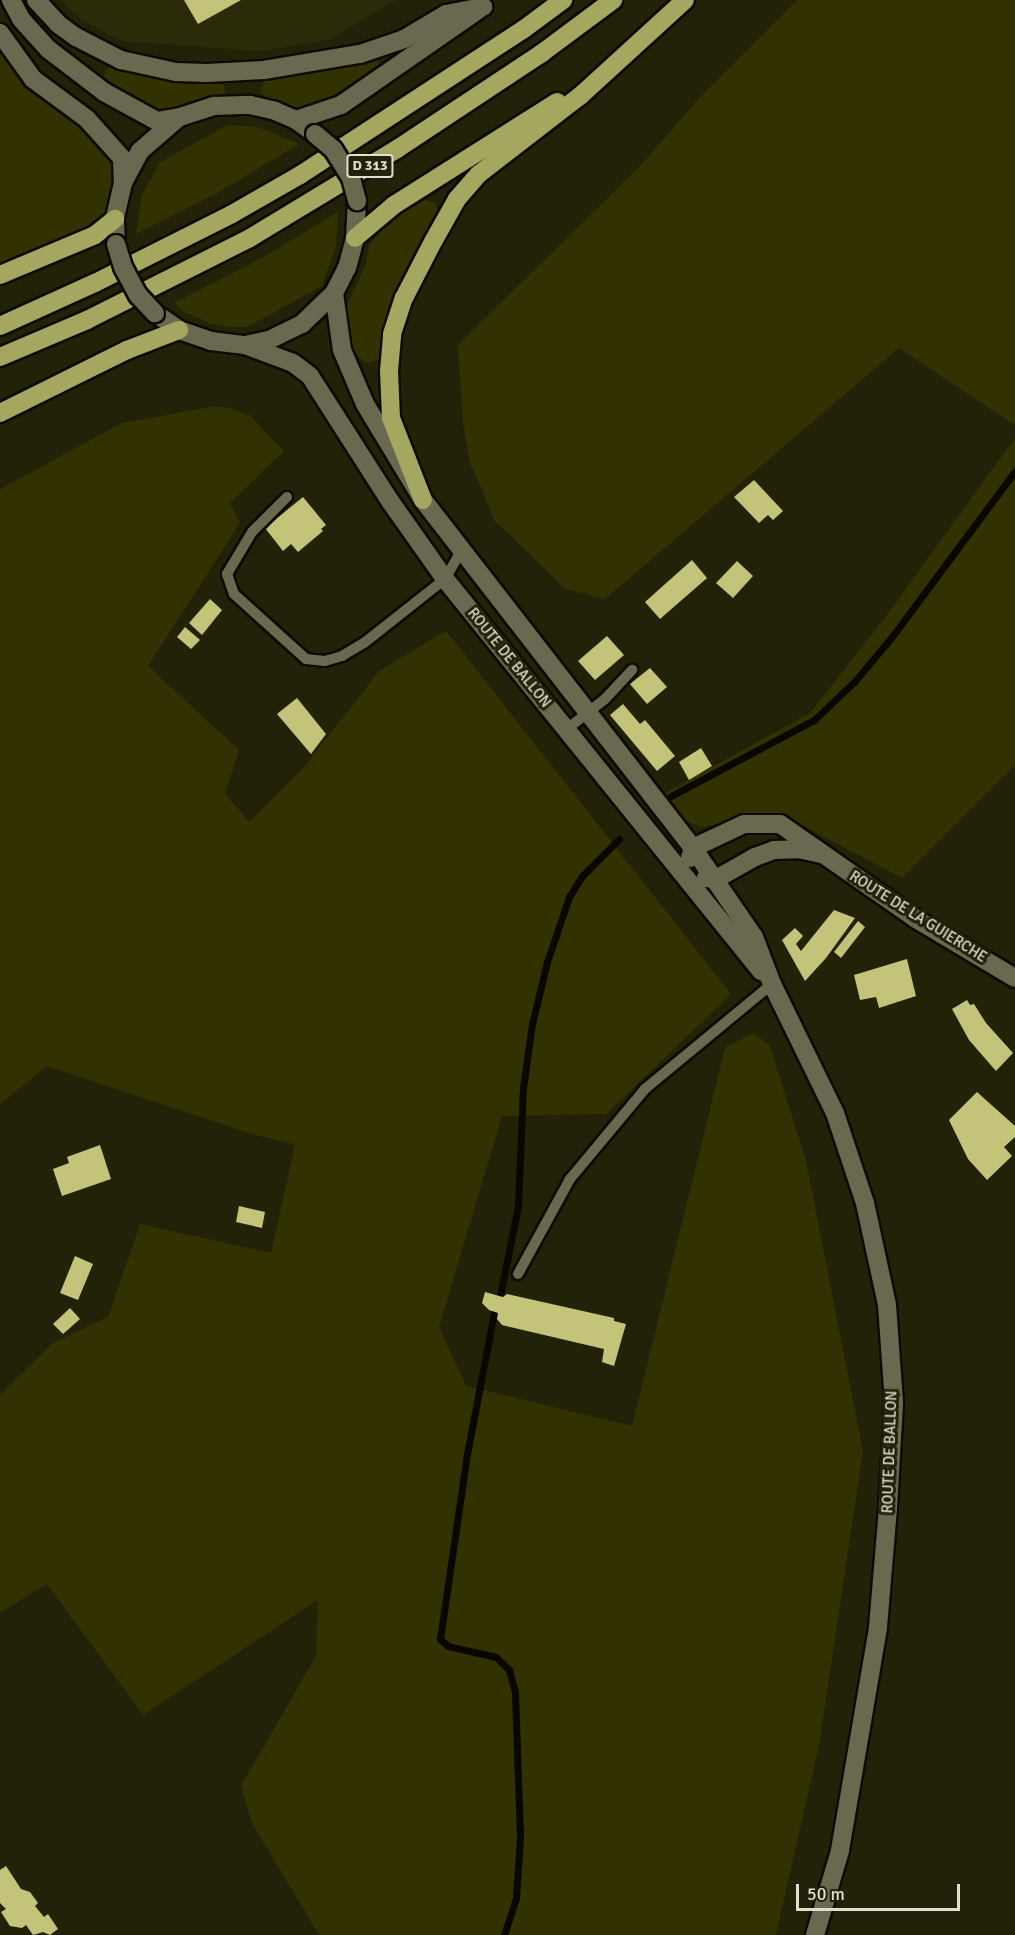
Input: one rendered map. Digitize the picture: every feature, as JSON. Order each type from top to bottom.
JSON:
[{"type":"highway","name":"D 313","points":[[0,326],[95,284],[232,214],[300,176],[495,48],[563,0]]},
{"type":"highway","name":"D 313","points":[[0,357],[87,320],[250,238],[398,149],[542,53],[613,0]]},
{"type":"highway","points":[[423,500],[391,418],[389,371],[392,334],[404,298],[457,200],[479,174],[580,96],[685,0]]},
{"type":"highway","points":[[355,238],[394,205],[608,70]]},
{"type":"highway","points":[[0,275],[94,235],[115,219]]},
{"type":"highway","points":[[0,413],[127,350],[179,330]]},
{"type":"main road","points":[[0,33],[33,79],[87,119],[122,158],[123,183],[115,219],[117,244],[123,267],[138,295],[155,313],[179,330],[211,340],[245,345],[269,339],[302,324],[334,293],[347,268],[355,238],[357,201],[351,178],[333,149],[296,120],[275,111],[250,105],[214,106],[180,117],[156,121],[104,92],[48,49],[21,18],[10,0]]},
{"type":"main road","points":[[36,0],[58,24],[76,37],[122,60],[176,72],[207,73],[297,66],[360,54],[404,39],[446,14],[488,3]]},
{"type":"main road","points":[[296,120],[341,105],[488,3]]},
{"type":"main road","points":[[123,183],[140,151],[180,117]]},
{"type":"main road","name":"ROUTE DE BALLON","points":[[334,293],[342,350],[365,404],[423,500],[461,552],[693,848],[754,937],[772,984],[835,1113],[865,1203],[887,1305],[894,1402],[878,1628],[840,1851],[815,1935]]},
{"type":"main road","name":"ROUTE DE BALLON","points":[[245,345],[292,363],[310,376],[390,501],[445,579],[772,984]]},
{"type":"main road","name":"ROUTE DE LA GUIERCHE","points":[[693,848],[744,824],[780,824],[794,831],[822,854],[916,919],[1015,978]]},
{"type":"main road","points":[[693,848],[684,875],[716,879]]},
{"type":"main road","name":"ROUTE DE LA GUIERCHE","points":[[716,879],[755,857],[774,850],[798,849],[822,854]]},
{"type":"lane","points":[[287,497],[252,532],[227,574],[234,594],[306,659],[325,661],[342,656],[364,643],[445,579],[461,552]]},
{"type":"lane","points":[[567,729],[632,670]]},
{"type":"lane","points":[[518,1274],[570,1179],[645,1089],[772,984]]},
{"type":"shaded area","points":[[61,0],[396,0],[328,40],[261,51],[121,41],[82,20]]},
{"type":"shaded area","points":[[797,0],[1015,0],[1015,425],[899,348],[605,599],[566,589],[495,521],[469,460],[463,422],[458,345],[641,165],[703,94]]},
{"type":"shaded area","points":[[0,33],[122,158],[115,219],[0,275]]},
{"type":"shaded area","points":[[371,56],[377,59],[380,68],[377,75],[296,120],[275,111],[261,90],[263,82],[270,75]]},
{"type":"shaded area","points":[[113,66],[150,68],[218,78],[224,85],[225,93],[219,100],[157,121],[103,84],[105,70]]},
{"type":"shaded area","points":[[227,125],[259,127],[299,144],[217,193],[136,234],[141,198],[159,163]]},
{"type":"shaded area","points":[[425,200],[435,203],[438,211],[394,297],[383,331],[379,358],[372,362],[365,362],[353,353],[343,314],[365,266],[370,244],[392,218]]},
{"type":"shaded area","points":[[338,212],[336,246],[322,286],[247,327],[227,327],[209,323],[182,311],[174,303],[260,259]]},
{"type":"shaded area","points":[[211,407],[226,407],[249,415],[284,451],[230,503],[240,523],[148,666],[239,750],[225,793],[249,822],[305,766],[379,671],[446,631],[731,994],[606,1114],[502,1116],[439,1327],[466,1386],[632,1426],[725,1048],[753,1033],[770,1046],[806,1161],[863,1451],[819,1745],[776,1935],[319,1935],[252,1823],[241,1786],[316,1656],[318,1600],[143,1715],[47,1584],[0,1613],[0,1395],[53,1343],[108,1317],[140,1224],[271,1253],[295,1145],[249,1133],[47,1066],[0,1104],[0,489],[122,423]]},
{"type":"shaded area","points":[[1015,438],[1015,765],[902,878],[783,815],[750,814],[723,823],[700,827],[685,820],[665,793],[810,713],[883,620]]},
{"type":"building","points":[[184,0],[241,0],[198,24]]},
{"type":"building","points":[[754,480],[783,511],[773,520],[768,515],[759,523],[734,497]]},
{"type":"building","points":[[303,497],[326,525],[321,529],[323,531],[298,552],[291,544],[283,551],[265,528]]},
{"type":"building","points":[[692,560],[707,578],[660,619],[645,602]]},
{"type":"building","points":[[737,561],[753,576],[733,598],[716,583]]},
{"type":"building","points":[[210,599],[222,610],[202,635],[189,623]]},
{"type":"building","points":[[185,627],[200,640],[191,649],[177,637]]},
{"type":"building","points":[[607,636],[624,655],[595,680],[578,661]]},
{"type":"building","points":[[650,668],[667,687],[647,704],[630,684]]},
{"type":"building","points":[[297,698],[326,734],[311,754],[277,714]]},
{"type":"building","points":[[623,704],[640,724],[645,720],[675,756],[657,771],[610,715]]},
{"type":"building","points":[[701,748],[712,766],[689,780],[679,762]]},
{"type":"building","points":[[834,910],[855,918],[826,958],[805,981],[782,940],[795,928],[803,936],[796,944],[801,951]]},
{"type":"building","points":[[858,921],[865,927],[841,958],[834,952]]},
{"type":"building","points":[[907,959],[916,996],[879,1008],[876,997],[860,1000],[854,975]]},
{"type":"building","points":[[967,1000],[970,1005],[974,1004],[986,1023],[1013,1053],[996,1071],[969,1040],[952,1009]]},
{"type":"building","points":[[977,1092],[1015,1126],[1015,1137],[1004,1147],[1012,1156],[987,1180],[968,1159],[949,1120]]},
{"type":"building","points":[[100,1145],[111,1179],[62,1196],[53,1169],[69,1163],[67,1157]]},
{"type":"building","points":[[239,1206],[265,1212],[262,1228],[236,1222]]},
{"type":"building","points":[[75,1256],[93,1264],[78,1300],[60,1293]]},
{"type":"building","points":[[485,1292],[503,1297],[507,1294],[614,1318],[614,1321],[626,1324],[614,1366],[602,1362],[604,1349],[502,1325],[497,1319],[498,1313],[489,1310],[482,1303]]},
{"type":"building","points":[[70,1308],[80,1319],[63,1334],[53,1324]]},
{"type":"building","points":[[6,1866],[21,1889],[30,1892],[38,1903],[35,1906],[44,1917],[48,1914],[58,1929],[50,1935],[43,1932],[33,1935],[26,1925],[22,1928],[10,1926],[1,1912],[6,1909],[0,1903],[0,1870]]},
{"type":"waterway","points":[[671,796],[814,720],[855,681],[891,638],[1015,471]]},
{"type":"waterway","points":[[504,1935],[516,1898],[520,1837],[515,1692],[509,1670],[496,1657],[448,1646],[440,1639],[467,1454],[494,1312],[500,1296],[518,1206],[523,1088],[532,1024],[547,962],[569,897],[583,875],[619,839]]}]
